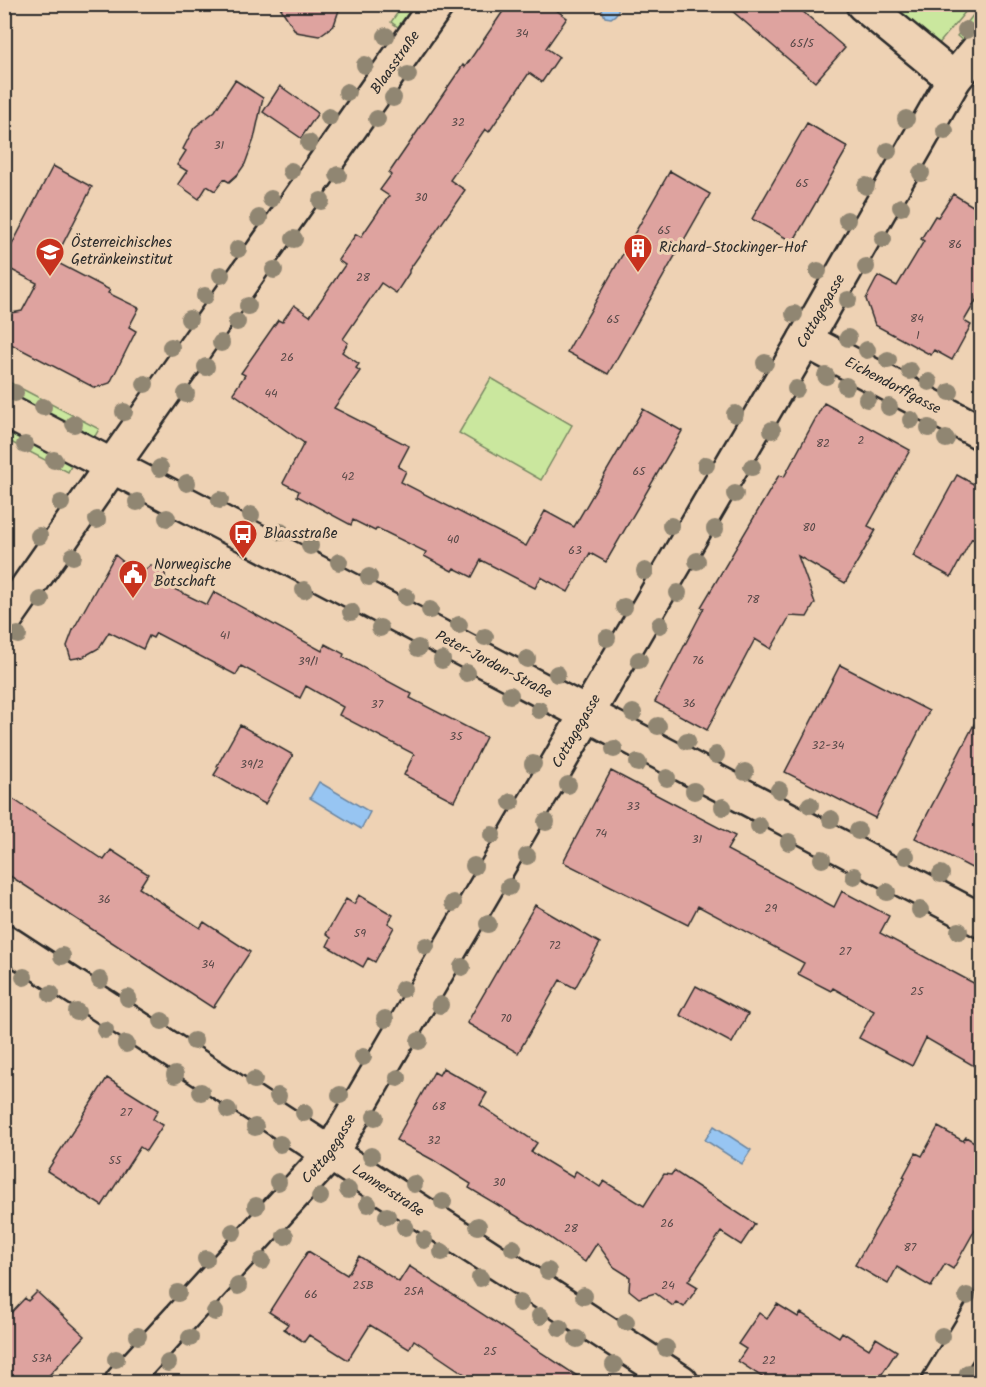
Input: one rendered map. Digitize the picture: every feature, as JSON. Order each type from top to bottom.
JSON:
[{"type":"street","name":"Blaasstraße","points":[[4,621],[437,4]]},
{"type":"street","points":[[863,4],[954,79]]},
{"type":"street","name":"Cottagegasse","points":[[122,1383],[331,1153],[805,340],[954,79],[981,45]]},
{"type":"street","name":"Eichendorffgasse","points":[[805,340],[981,433]]},
{"type":"street","name":"Peter-Jordan-Straße","points":[[4,410],[981,921]]},
{"type":"street","name":"Lannerstraße","points":[[4,941],[681,1383]]},
{"type":"street","points":[[939,1383],[981,1311]]},
{"type":"green space","points":[[403,5],[414,5],[398,27],[391,22]]},
{"type":"green space","points":[[887,5],[971,5],[937,46]]},
{"type":"green space","points":[[981,5],[981,19],[970,32],[975,37],[969,46],[957,36]]},
{"type":"green space","points":[[491,378],[572,425],[541,480],[459,433]]},
{"type":"green space","points":[[5,380],[99,429],[94,438],[5,391]]},
{"type":"green space","points":[[4,429],[72,464],[68,472],[5,439]]},
{"type":"water","points":[[600,5],[619,5],[619,9],[613,17],[605,17]]},
{"type":"water","points":[[319,782],[370,812],[361,829],[310,798]]},
{"type":"water","points":[[714,1126],[751,1150],[742,1164],[705,1140]]},
{"type":"building","points":[[278,4],[341,4],[334,25],[319,36],[296,32]]},
{"type":"building","points":[[508,4],[548,4],[567,18],[546,48],[559,57],[542,82],[529,73],[489,132],[485,129],[450,180],[465,190],[409,270],[396,293],[381,283],[343,339],[348,343],[342,352],[359,364],[356,368],[360,371],[334,408],[409,446],[398,467],[406,471],[401,482],[526,546],[545,511],[574,527],[643,409],[682,431],[606,562],[590,553],[568,592],[541,577],[535,588],[481,560],[472,577],[454,568],[452,571],[424,556],[426,552],[377,528],[375,531],[353,520],[351,525],[297,496],[299,491],[283,483],[304,443],[233,393],[245,375],[241,373],[278,320],[282,322],[294,305],[310,316],[345,265],[338,260],[356,234],[361,237],[389,196],[380,190],[391,175],[389,173]]},
{"type":"building","points":[[724,4],[794,4],[845,48],[815,82]]},
{"type":"building","points":[[235,80],[263,98],[254,139],[245,164],[238,174],[229,182],[224,179],[215,191],[207,186],[199,199],[178,184],[187,171],[177,165],[186,151],[183,149],[194,128],[215,111]]},
{"type":"building","points":[[280,86],[318,113],[301,138],[263,112]]},
{"type":"building","name":"Richard-Stockinger-Hof","points":[[807,123],[848,147],[793,242],[752,219]]},
{"type":"building","name":"Österreichisches Getränkeinstitut","points":[[53,166],[92,187],[54,261],[110,290],[108,293],[139,308],[129,327],[136,331],[110,383],[95,388],[7,342],[4,332],[4,326],[12,313],[22,311],[37,283],[4,266],[4,260]]},
{"type":"building","name":"Richard-Stockinger-Hof","points":[[670,171],[710,194],[608,374],[567,352]]},
{"type":"building","points":[[953,194],[981,211],[981,292],[964,321],[971,325],[952,360],[934,350],[931,355],[875,325],[866,299],[878,276],[897,286],[924,241],[921,239],[935,216],[938,217]]},
{"type":"building","points":[[824,403],[910,450],[868,526],[876,530],[845,583],[798,556],[815,603],[807,617],[790,616],[771,649],[755,639],[707,730],[655,702],[704,608],[701,607],[779,475],[784,477]]},
{"type":"building","points":[[957,475],[981,488],[981,543],[972,538],[951,577],[913,556]]},
{"type":"building","points":[[115,555],[141,573],[151,565],[165,573],[166,585],[207,605],[214,592],[322,651],[325,644],[344,654],[343,657],[412,694],[410,698],[486,737],[454,801],[404,775],[414,754],[339,715],[343,707],[306,686],[300,698],[241,666],[236,675],[156,633],[153,638],[149,636],[143,649],[109,632],[99,648],[83,657],[71,659],[67,646],[73,630]]},
{"type":"building","points":[[840,665],[929,711],[875,818],[785,772]]},
{"type":"building","points":[[981,711],[981,873],[915,838]]},
{"type":"building","points":[[240,725],[293,755],[265,804],[214,775]]},
{"type":"building","points":[[611,771],[735,836],[727,850],[834,907],[842,891],[889,916],[880,933],[981,987],[981,1070],[926,1038],[912,1066],[859,1038],[874,1011],[833,988],[831,991],[798,974],[804,963],[698,906],[688,925],[563,862]]},
{"type":"building","points":[[4,793],[104,860],[111,850],[148,874],[139,888],[200,928],[204,922],[250,952],[213,1008],[4,872]]},
{"type":"building","points":[[359,895],[393,915],[388,923],[394,927],[375,962],[368,958],[363,967],[327,946],[331,938],[326,934],[346,899],[354,904]]},
{"type":"building","points":[[535,905],[600,943],[575,988],[560,980],[518,1053],[467,1023]]},
{"type":"building","points":[[696,986],[748,1014],[732,1043],[680,1015]]},
{"type":"building","points":[[443,1068],[487,1093],[480,1105],[537,1143],[531,1152],[572,1177],[576,1171],[600,1187],[604,1181],[644,1206],[664,1174],[671,1175],[674,1171],[755,1224],[741,1245],[721,1232],[688,1281],[698,1287],[684,1307],[676,1302],[673,1306],[655,1293],[639,1298],[629,1290],[630,1277],[614,1267],[597,1243],[585,1262],[535,1227],[469,1188],[471,1184],[396,1140],[434,1072],[439,1075]]},
{"type":"building","points":[[107,1078],[158,1110],[153,1119],[163,1125],[146,1151],[140,1147],[102,1206],[47,1171]]},
{"type":"building","points":[[938,1127],[963,1141],[966,1137],[981,1146],[981,1219],[953,1269],[945,1264],[931,1287],[897,1267],[888,1284],[855,1265],[905,1178],[903,1177],[916,1153],[922,1156]]},
{"type":"building","points":[[308,1251],[347,1275],[359,1256],[399,1282],[409,1266],[588,1383],[478,1383],[414,1340],[409,1349],[370,1325],[348,1360],[309,1335],[304,1342],[284,1329],[288,1324],[269,1312]]},
{"type":"building","points":[[37,1292],[85,1336],[42,1383],[4,1383],[4,1320],[25,1298],[28,1301]]},
{"type":"building","points":[[777,1304],[798,1317],[801,1313],[839,1337],[842,1332],[869,1349],[876,1338],[897,1351],[876,1383],[771,1383],[738,1361],[746,1349],[738,1344],[759,1313],[767,1319]]},
{"type":"place","name":"Richard-Stockinger-Hof","points":[[638,274]]},
{"type":"place","name":"Österreichisches Getränkeinstitut","points":[[50,278]]},
{"type":"place","name":"Blaasstraße","points":[[243,560]]},
{"type":"place","name":"Norwegische Botschaft","points":[[133,600]]}]
